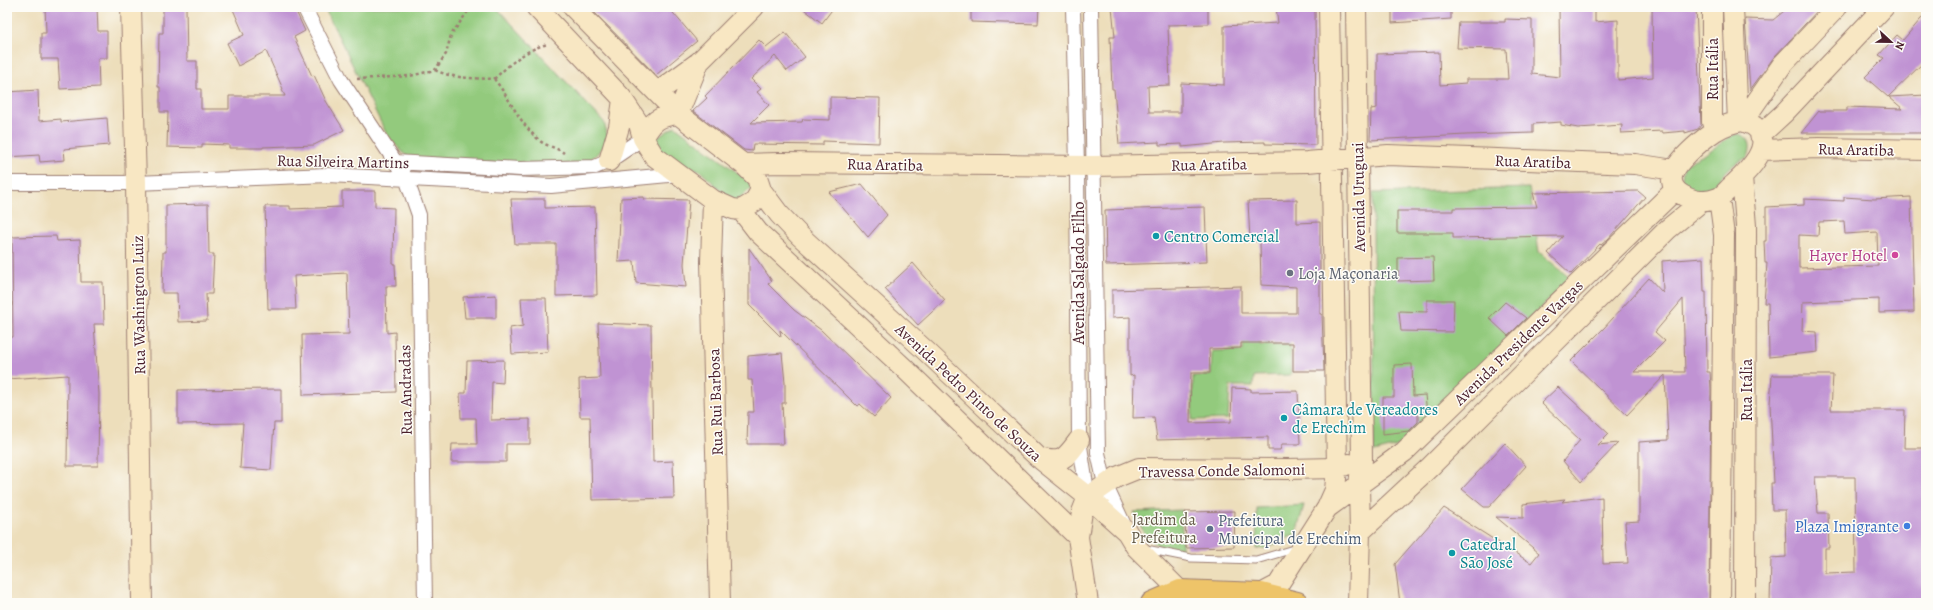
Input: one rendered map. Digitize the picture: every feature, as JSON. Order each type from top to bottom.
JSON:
[{"type":"main road","name":"Rua Washington Luiz","points":[[131,7],[136,183],[142,603]]},
{"type":"main road","name":"Avenida Pedro Pinto de Souza","points":[[573,7],[678,114],[743,164],[757,178],[761,190],[779,214],[800,236],[927,352],[1039,458],[1088,497],[1180,591]]},
{"type":"main road","points":[[658,92],[699,62],[754,7]]},
{"type":"main road","name":"Avenida Uruguai","points":[[1327,508],[1334,490],[1337,468],[1329,7]]},
{"type":"main road","name":"Avenida Uruguai","points":[[1356,7],[1362,460],[1359,485],[1360,532],[1358,603]]},
{"type":"main road","name":"Rua Itália","points":[[1712,7],[1712,122],[1715,131]]},
{"type":"main road","name":"Rua Itália","points":[[1733,7],[1740,121]]},
{"type":"main road","points":[[1710,200],[1689,198],[1675,190],[1671,180],[1674,170],[1687,155],[1715,131],[1740,121],[1779,70],[1837,7]]},
{"type":"main road","name":"Avenida Presidente Vargas","points":[[1360,532],[1436,461],[1668,229],[1742,177],[1755,163],[1761,142],[1784,113],[1884,7]]},
{"type":"main road","points":[[544,10],[566,39],[623,100],[639,124],[643,138],[654,156],[714,200],[728,208],[741,210],[754,202],[761,190]]},
{"type":"main road","points":[[643,138],[652,123],[664,115],[678,114],[699,62]]},
{"type":"main road","points":[[609,161],[619,127],[623,100]]},
{"type":"main road","points":[[1740,121],[1755,126],[1761,142]]},
{"type":"main road","name":"Rua Aratiba","points":[[1761,142],[1819,148],[1926,150]]},
{"type":"main road","name":"Rua Aratiba","points":[[743,164],[780,163],[1085,166],[1307,162],[1388,155],[1635,164],[1674,170]]},
{"type":"main road","name":"Rua Itália","points":[[1742,177],[1746,226],[1745,603]]},
{"type":"main road","name":"Avenida Presidente Vargas","points":[[1261,594],[1278,585],[1327,508],[1404,452],[1675,190]]},
{"type":"main road","name":"Rua Rui Barbosa","points":[[714,200],[711,252],[720,603]]},
{"type":"main road","name":"Rua Itália","points":[[1710,200],[1724,234],[1720,603]]},
{"type":"main road","name":"Avenida Pedro Pinto de Souza","points":[[741,210],[758,232],[905,369],[1078,538]]},
{"type":"main road","points":[[905,369],[927,352]]},
{"type":"main road","points":[[1039,458],[1051,461],[1060,461],[1068,455],[1079,440]]},
{"type":"main road","name":"Travessa Conde Salomoni","points":[[1088,497],[1105,484],[1139,468],[1337,468],[1362,460],[1391,461]]},
{"type":"main road","name":"Avenida Salgado Filho","points":[[1078,538],[1078,526],[1088,497]]},
{"type":"main road","points":[[1078,538],[1088,603]]},
{"type":"main road","points":[[1152,603],[1180,591],[1261,594],[1297,603]]},
{"type":"street","name":"Rua Andradas","points":[[304,7],[341,80],[406,178],[419,215],[425,603]]},
{"type":"street","name":"Avenida Salgado Filho","points":[[1073,7],[1085,166],[1098,453],[1105,484],[1131,540]]},
{"type":"street","name":"Avenida Salgado Filho","points":[[1088,497],[1079,440],[1085,166],[1091,7]]},
{"type":"street","name":"Rua Silveira Martins","points":[[395,162],[548,169],[595,167],[609,161],[643,138]]},
{"type":"street","name":"Rua Silveira Martins","points":[[7,183],[136,183],[328,175],[551,186],[679,174]]},
{"type":"lane","points":[[1131,540],[1191,558],[1256,560],[1303,547]]},
{"type":"path","points":[[435,70],[446,54],[451,35],[471,7]]},
{"type":"path","points":[[341,80],[410,76],[435,70],[465,78],[494,79],[512,62],[534,47],[566,39]]},
{"type":"path","points":[[494,79],[505,92],[523,122],[540,141],[557,148],[568,155]]},
{"type":"green space","points":[[324,7],[496,7],[604,122],[609,142],[584,166],[412,162],[388,137]]},
{"type":"green space","points":[[675,126],[754,185],[735,203],[699,170],[665,158],[654,140]]},
{"type":"green space","points":[[1737,134],[1748,139],[1750,149],[1748,157],[1727,170],[1710,190],[1702,194],[1681,185],[1684,164],[1704,155],[1731,136]]},
{"type":"green space","points":[[1529,188],[1539,252],[1571,279],[1398,446],[1374,452],[1373,193]]},
{"type":"green space","points":[[1244,330],[1259,330],[1260,345],[1290,345],[1291,375],[1254,376],[1253,386],[1230,386],[1228,419],[1192,420],[1193,376],[1211,375],[1212,351],[1243,350]]},
{"type":"green space","points":[[1304,505],[1296,534],[1267,548],[1256,549],[1257,508]]},
{"type":"green space","name":"Jardim da Prefeitura","points":[[1182,510],[1182,550],[1165,550],[1146,537],[1134,512]]},
{"type":"building","points":[[45,7],[97,7],[98,31],[107,31],[107,58],[98,58],[99,87],[60,89],[58,59],[41,59],[41,33],[46,33]]},
{"type":"building","points":[[163,7],[186,7],[187,61],[197,61],[197,89],[201,89],[201,109],[229,109],[229,96],[285,96],[266,51],[238,66],[227,43],[244,35],[232,7],[294,7],[305,31],[294,37],[312,76],[314,75],[326,101],[344,130],[314,145],[229,148],[229,145],[202,144],[202,148],[167,147],[168,112],[160,112],[160,87],[158,87],[159,33],[163,33]]},
{"type":"building","points":[[589,7],[668,7],[697,41],[656,75]]},
{"type":"building","points":[[801,7],[834,7],[822,23]]},
{"type":"building","points":[[971,7],[1039,7],[1038,24],[971,22]]},
{"type":"building","points":[[1112,7],[1208,7],[1208,24],[1168,25],[1170,85],[1148,86],[1149,112],[1181,112],[1181,83],[1224,85],[1224,26],[1278,23],[1276,7],[1315,7],[1316,145],[1265,144],[1265,142],[1224,143],[1182,147],[1182,144],[1159,145],[1159,142],[1119,144],[1114,89],[1112,89],[1110,37],[1115,37]]},
{"type":"building","points":[[1392,7],[1451,7],[1451,19],[1392,23]]},
{"type":"building","points":[[1559,7],[1595,7],[1595,22],[1618,20],[1618,80],[1653,77],[1652,7],[1696,7],[1701,125],[1698,129],[1685,133],[1685,131],[1663,133],[1662,131],[1621,133],[1622,125],[1578,128],[1561,125],[1561,122],[1533,124],[1533,133],[1370,140],[1371,109],[1377,108],[1377,54],[1439,52],[1440,85],[1466,83],[1466,79],[1508,79],[1506,49],[1457,48],[1459,22],[1505,22],[1505,19],[1532,20],[1532,74],[1560,77]]},
{"type":"building","points":[[1789,7],[1821,7],[1774,57],[1750,90],[1745,19],[1773,20]]},
{"type":"building","points":[[1926,13],[1926,60],[1888,97],[1865,77],[1884,58],[1879,55],[1897,35],[1903,40]]},
{"type":"building","points":[[785,32],[805,57],[787,71],[775,56],[751,79],[761,89],[757,92],[769,105],[751,123],[802,122],[803,119],[830,120],[830,97],[880,98],[879,143],[823,141],[823,145],[753,144],[752,151],[744,150],[693,111],[707,98],[705,96],[759,40],[766,47]]},
{"type":"building","points":[[38,90],[39,121],[61,119],[61,122],[107,118],[109,145],[64,149],[65,160],[40,162],[39,155],[7,157],[7,92]]},
{"type":"building","points":[[1926,95],[1926,133],[1801,133],[1819,111],[1847,111],[1847,107],[1903,109],[1889,97]]},
{"type":"building","points":[[862,184],[887,215],[868,237],[829,192]]},
{"type":"building","points":[[342,191],[375,191],[375,207],[394,208],[393,264],[395,264],[396,286],[386,286],[387,333],[395,332],[396,392],[303,395],[302,335],[349,334],[347,273],[294,276],[296,309],[268,309],[265,206],[290,206],[290,209],[342,207]]},
{"type":"building","points":[[1638,191],[1645,197],[1608,239],[1601,245],[1600,244],[1571,274],[1548,253],[1563,236],[1453,238],[1453,233],[1397,233],[1397,211],[1453,211],[1453,208],[1537,207],[1533,193]]},
{"type":"building","points":[[644,197],[644,199],[689,200],[684,264],[686,287],[636,283],[634,261],[618,262],[621,198]]},
{"type":"building","points":[[1844,197],[1874,199],[1911,197],[1914,312],[1879,313],[1879,299],[1803,302],[1802,331],[1817,332],[1818,352],[1769,357],[1768,303],[1764,303],[1767,263],[1765,263],[1764,241],[1766,241],[1766,207],[1804,205],[1804,199],[1844,201]],"holes":[[[1844,221],[1845,234],[1877,232],[1878,266],[1799,268],[1799,235],[1818,236],[1819,222]]]},
{"type":"building","points":[[511,199],[545,199],[545,208],[595,207],[597,295],[556,296],[556,244],[515,244]]},
{"type":"building","points":[[1297,200],[1297,223],[1320,222],[1320,314],[1322,314],[1324,371],[1293,371],[1293,343],[1241,343],[1241,348],[1209,349],[1210,373],[1191,373],[1190,423],[1231,422],[1232,388],[1251,389],[1251,392],[1298,391],[1300,444],[1282,444],[1280,450],[1268,450],[1268,437],[1157,440],[1154,417],[1133,418],[1134,375],[1130,376],[1130,317],[1112,318],[1112,290],[1241,286],[1241,313],[1296,313],[1296,287],[1261,285],[1260,242],[1250,240],[1248,201]]},
{"type":"building","points":[[208,204],[209,254],[214,254],[212,294],[206,294],[207,321],[178,322],[177,293],[162,293],[163,252],[166,252],[166,205]]},
{"type":"building","name":"Centro Comercial","points":[[1205,207],[1207,262],[1106,265],[1105,210]]},
{"type":"building","points":[[56,236],[57,241],[80,240],[81,282],[103,282],[104,324],[94,324],[99,394],[98,466],[67,466],[68,375],[7,379],[7,338],[13,337],[12,237]]},
{"type":"building","points":[[749,248],[772,281],[768,284],[794,310],[821,330],[891,398],[874,417],[860,404],[857,406],[780,330],[781,337],[749,305]]},
{"type":"building","points":[[1433,257],[1434,280],[1398,281],[1398,258]]},
{"type":"building","points":[[1703,258],[1704,292],[1706,292],[1707,372],[1710,372],[1711,389],[1709,603],[1400,603],[1395,564],[1444,508],[1531,563],[1539,553],[1496,517],[1523,518],[1523,504],[1565,499],[1562,502],[1602,497],[1603,564],[1628,563],[1625,522],[1639,521],[1639,442],[1668,440],[1665,375],[1627,415],[1571,361],[1604,328],[1649,278],[1663,293],[1662,261]],"holes":[[[1683,299],[1685,372],[1634,372],[1665,341],[1655,332]]]},
{"type":"building","points":[[913,263],[945,300],[918,325],[885,289]]},
{"type":"building","points":[[496,295],[496,318],[465,318],[463,297]]},
{"type":"building","points":[[521,298],[546,298],[548,352],[512,354],[510,328],[523,326]]},
{"type":"building","points":[[1427,300],[1454,300],[1453,332],[1401,331],[1399,311],[1427,312]]},
{"type":"building","points":[[1505,302],[1526,318],[1508,336],[1489,318]]},
{"type":"building","points":[[598,323],[651,325],[653,462],[673,461],[674,498],[592,500],[590,417],[580,417],[579,379],[600,378]]},
{"type":"building","points":[[782,353],[785,383],[785,403],[782,403],[784,444],[747,444],[748,412],[754,412],[752,380],[748,380],[748,356]]},
{"type":"building","points":[[504,360],[503,383],[492,382],[491,420],[530,419],[530,444],[506,444],[506,462],[451,462],[452,444],[477,444],[476,418],[461,418],[460,393],[466,393],[467,361]]},
{"type":"building","points":[[1412,364],[1413,396],[1425,395],[1427,413],[1418,412],[1418,422],[1409,431],[1383,434],[1383,397],[1394,397],[1394,365]]},
{"type":"building","points":[[1772,375],[1833,375],[1831,410],[1905,410],[1904,448],[1926,448],[1926,603],[1770,603],[1771,558],[1786,557],[1785,510],[1772,510],[1771,483],[1774,483],[1770,404]],"holes":[[[1815,477],[1855,477],[1856,572],[1825,573],[1825,548],[1829,548],[1828,513],[1818,513]]]},
{"type":"building","points":[[1558,387],[1609,434],[1598,445],[1618,443],[1581,482],[1563,461],[1580,440],[1541,403]]},
{"type":"building","points":[[281,389],[281,423],[274,423],[271,470],[240,468],[243,423],[178,424],[178,390]]},
{"type":"building","points":[[1505,443],[1526,466],[1489,507],[1484,507],[1462,489]]},
{"type":"building","name":"Prefeitura Municipal de Erechim","points":[[1235,511],[1234,547],[1186,548],[1185,512]]},
{"type":"place","name":"Centro Comercial","points":[[1156,236]]},
{"type":"place","name":"Hayer Hotel","points":[[1895,255]]},
{"type":"place","name":"Loja Maçonaria","points":[[1290,273]]},
{"type":"place","name":"Câmara de Vereadores de Erechim","points":[[1284,418]]},
{"type":"place","name":"Plaza Imigrante","points":[[1907,526]]},
{"type":"place","name":"Prefeitura Municipal de Erechim","points":[[1210,529]]},
{"type":"place","name":"Catedral São José","points":[[1452,553]]}]
